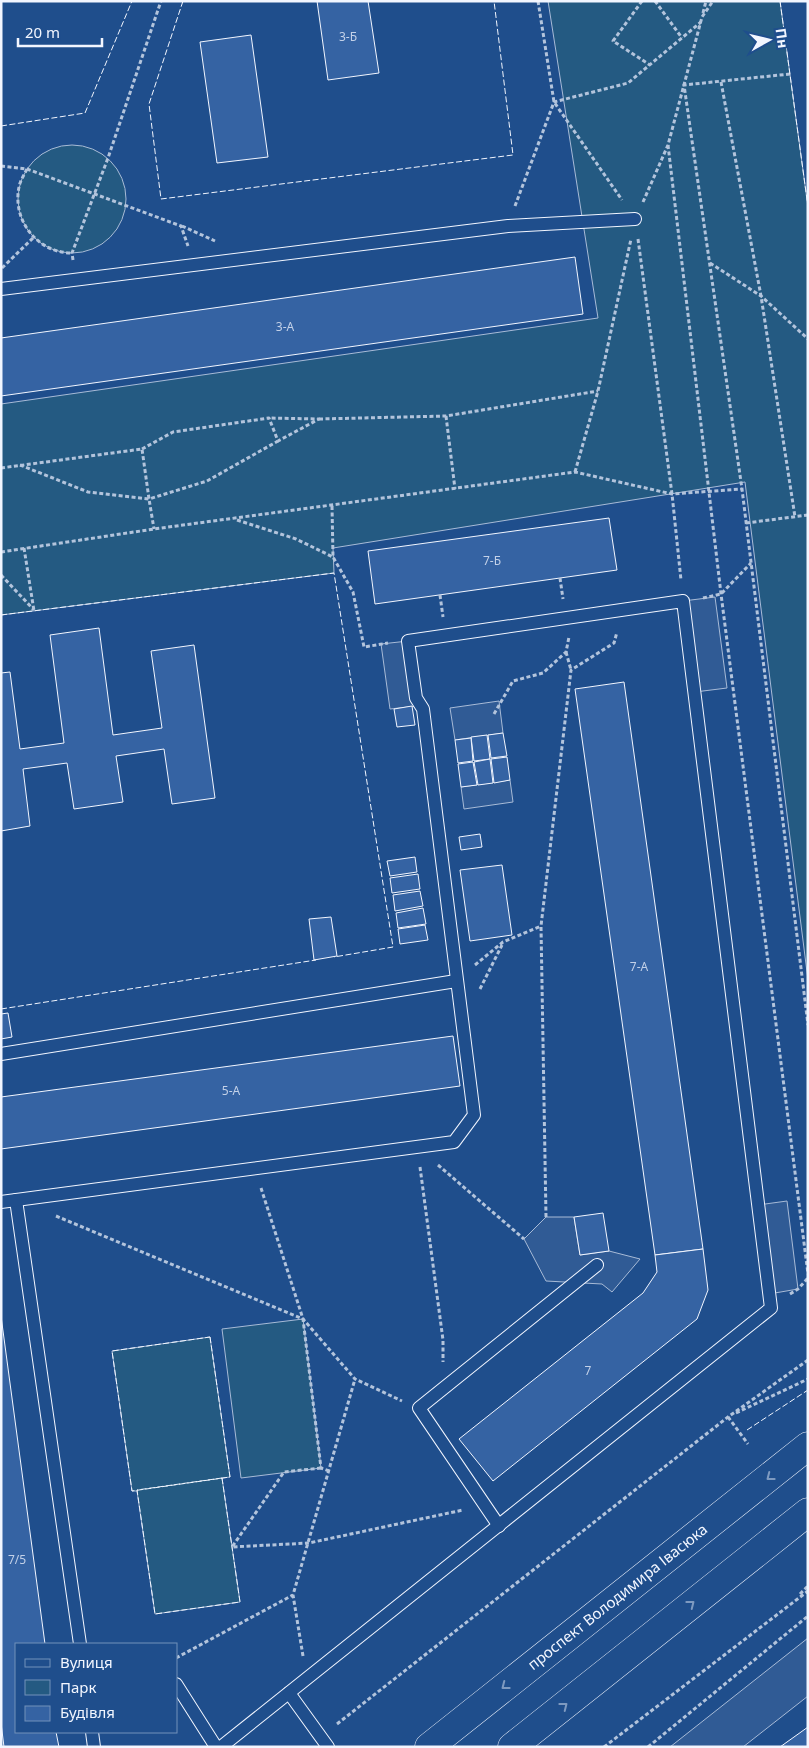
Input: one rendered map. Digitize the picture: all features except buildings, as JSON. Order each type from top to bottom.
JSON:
[{"type":"main road","name":"проспект Володимира Івасюка","points":[[429,1747],[808,1446]]},
{"type":"main road","points":[[512,1747],[808,1512]]},
{"type":"lane","points":[[1,290],[508,226],[635,219]]},
{"type":"lane","points":[[1,1202],[454,1142],[474,1115],[423,709],[416,698],[408,641],[683,601],[771,1308],[221,1747]]},
{"type":"lane","points":[[1,1054],[456,981]]},
{"type":"lane","points":[[16,1200],[80,1643]]},
{"type":"lane","points":[[499,1526],[419,1408],[596,1265]]},
{"type":"lane","points":[[178,1687],[216,1747]]},
{"type":"lane","points":[[289,1693],[324,1742]]},
{"type":"lane","points":[[92,1733],[94,1747]]},
{"type":"path","points":[[27,170],[19,186],[18,205],[23,223],[33,238],[48,248],[64,253],[72,253],[108,158],[161,1]]},
{"type":"path","points":[[538,1],[554,102],[635,219],[672,494],[683,601],[721,594],[751,563]]},
{"type":"path","points":[[642,1],[613,41],[650,65]]},
{"type":"path","points":[[655,1],[682,38]]},
{"type":"path","points":[[554,102],[628,83],[701,22],[706,1]]},
{"type":"path","points":[[575,472],[598,390],[635,219],[668,145],[702,17],[713,1]]},
{"type":"path","points":[[684,85],[790,74]]},
{"type":"path","points":[[721,82],[761,296],[795,516]]},
{"type":"path","points":[[684,85],[742,489],[808,1024]]},
{"type":"path","points":[[508,226],[554,102]]},
{"type":"path","points":[[668,145],[708,491],[808,1274]]},
{"type":"path","points":[[1,166],[27,170],[181,226],[195,265]]},
{"type":"path","points":[[1,269],[33,238]]},
{"type":"path","points":[[709,263],[761,296],[808,339]]},
{"type":"path","points":[[1,468],[142,449],[173,432],[269,418],[319,419],[446,416],[598,390]]},
{"type":"path","points":[[446,416],[455,489]]},
{"type":"path","points":[[269,418],[278,441]]},
{"type":"path","points":[[20,465],[88,492],[149,499],[207,481],[319,419]]},
{"type":"path","points":[[142,449],[154,529]]},
{"type":"path","points":[[1,552],[154,529],[575,472],[672,494],[742,489]]},
{"type":"path","points":[[332,506],[333,557],[353,592],[364,647],[408,641]]},
{"type":"path","points":[[746,523],[808,515]]},
{"type":"path","points":[[235,519],[296,539],[333,557]]},
{"type":"path","points":[[1,575],[34,611],[24,548]]},
{"type":"path","points":[[571,670],[614,643],[624,610]]},
{"type":"path","points":[[546,1217],[541,926],[571,670],[566,652],[574,617]]},
{"type":"path","points":[[494,714],[512,681],[543,673],[566,652]]},
{"type":"path","points":[[456,981],[503,942],[541,926]]},
{"type":"path","points":[[462,1025],[503,942]]},
{"type":"path","points":[[417,1147],[524,1239]]},
{"type":"path","points":[[417,1147],[443,1340],[443,1389]]},
{"type":"path","points":[[255,1168],[303,1319],[321,1468]]},
{"type":"path","points":[[16,1200],[303,1319],[355,1379],[419,1408]]},
{"type":"path","points":[[324,1742],[728,1417],[808,1360]]},
{"type":"path","points":[[307,1678],[293,1595],[355,1379]]},
{"type":"path","points":[[728,1417],[808,1379]]},
{"type":"path","points":[[728,1417],[748,1444]]},
{"type":"path","points":[[329,1471],[321,1468],[284,1472],[232,1547],[309,1542],[486,1505]]},
{"type":"path","points":[[792,1602],[808,1586]]},
{"type":"path","points":[[604,1747],[808,1591]]},
{"type":"path","points":[[178,1657],[293,1595]]},
{"type":"path","points":[[648,1747],[808,1616]]},
{"type":"green space","points":[[548,1],[780,1],[808,207],[808,980],[745,482],[333,548],[334,573],[1,615],[1,404],[598,318]]},
{"type":"green space","points":[[72,145],[93,149],[110,161],[122,178],[126,199],[122,220],[110,237],[93,249],[72,253],[51,249],[34,237],[22,220],[18,199],[22,178],[34,161],[51,149]]},
{"type":"green space","points":[[303,1319],[321,1468],[241,1478],[222,1329]]},
{"type":"green space","points":[[210,1337],[230,1477],[222,1478],[240,1602],[155,1614],[137,1491],[132,1491],[112,1351]]},
{"type":"shaded area","points":[[715,597],[727,688],[695,692],[683,601]]},
{"type":"shaded area","points":[[408,641],[417,706],[390,709],[381,644]]},
{"type":"shaded area","points":[[499,701],[503,733],[455,740],[450,708]]},
{"type":"shaded area","points":[[510,780],[513,802],[464,809],[461,787]]},
{"type":"shaded area","points":[[787,1201],[798,1289],[769,1294],[758,1205]]},
{"type":"shaded area","points":[[546,1217],[574,1217],[580,1255],[609,1251],[640,1259],[612,1292],[602,1284],[546,1281],[524,1239]]},
{"type":"shaded area","points":[[808,1638],[808,1696],[743,1747],[670,1747]]},
{"type":"fence","points":[[1,126],[85,113],[132,1]]},
{"type":"fence","points":[[183,1],[149,104],[161,199],[513,155],[494,1]]},
{"type":"fence","points":[[780,1],[808,207]]},
{"type":"fence","points":[[1,615],[334,573],[393,947],[334,957]]},
{"type":"fence","points":[[1,1009],[316,960]]},
{"type":"fence","points":[[210,1337],[230,1477],[132,1491],[112,1351],[210,1337]]},
{"type":"fence","points":[[747,1430],[808,1390]]},
{"type":"fence","points":[[222,1478],[240,1602],[155,1614],[137,1490],[222,1478]]}]
